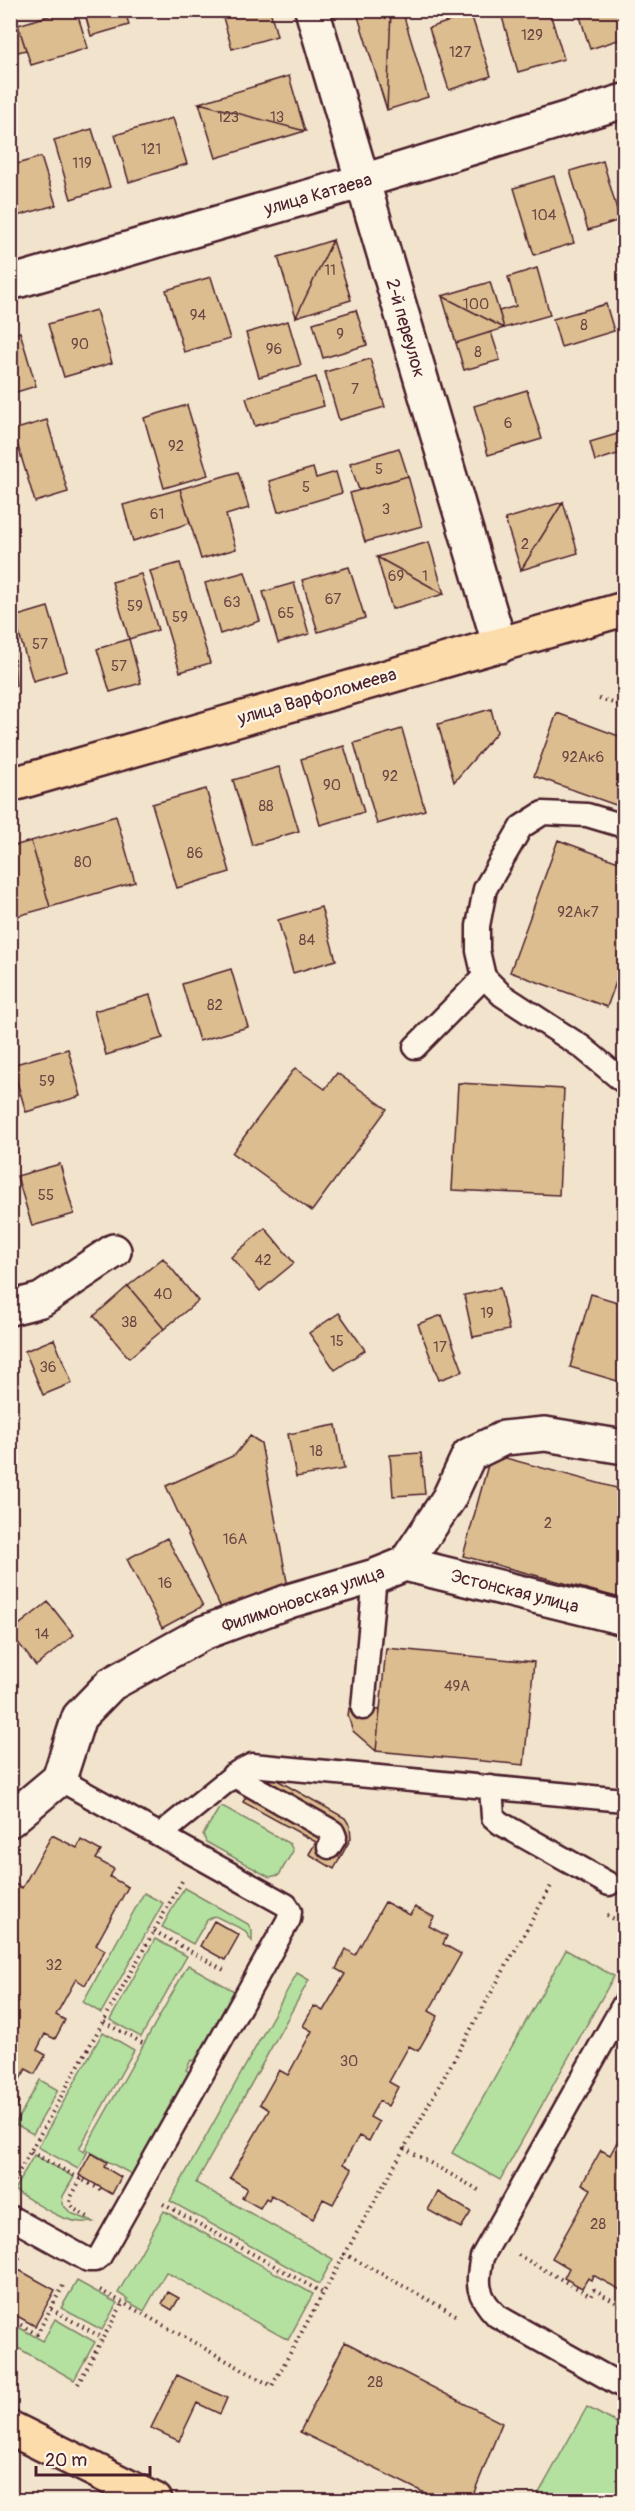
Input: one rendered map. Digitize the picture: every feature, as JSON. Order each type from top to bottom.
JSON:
[{"type":"main road","name":"улица Варфоломеева","points":[[10,785],[624,609]]},
{"type":"main road","points":[[10,2428],[155,2500]]},
{"type":"street","name":"2-й переулок","points":[[312,10],[500,646]]},
{"type":"street","name":"улица Катаева","points":[[10,283],[363,181],[624,101]]},
{"type":"street","points":[[10,1308],[41,1300],[114,1251]]},
{"type":"street","name":"Филимоновская улица","points":[[59,1779],[79,1717],[111,1684],[203,1633],[289,1601],[375,1576],[405,1564],[449,1498],[469,1455],[504,1438],[545,1434],[624,1447]]},
{"type":"street","name":"Эстонская улица","points":[[405,1564],[624,1618]]},
{"type":"street","points":[[10,1820],[59,1779]]},
{"type":"lane","points":[[624,826],[587,815],[543,813],[520,827],[485,889],[477,926],[478,951],[484,977],[502,995],[582,1047],[624,1082]]},
{"type":"lane","points":[[415,1047],[484,977]]},
{"type":"lane","points":[[363,1708],[375,1576]]},
{"type":"lane","points":[[160,1835],[233,1775],[252,1765],[624,1800]]},
{"type":"lane","points":[[233,1775],[333,1832],[335,1837],[328,1848]]},
{"type":"lane","points":[[10,2217],[88,2260],[95,2260],[100,2256],[119,2200],[252,1986],[290,1919],[290,1911],[286,1905],[59,1779]]},
{"type":"lane","points":[[490,1787],[493,1817],[500,1823],[609,1884]]},
{"type":"lane","points":[[624,2004],[491,2240],[482,2257],[479,2273],[479,2289],[485,2304],[498,2316],[624,2387]]},
{"type":"path","points":[[599,699],[624,706]]},
{"type":"path","points":[[10,2187],[196,1856]]},
{"type":"path","points":[[91,2284],[272,2386],[552,1884]]},
{"type":"path","points":[[604,1913],[624,1925]]},
{"type":"path","points":[[154,1931],[252,1986]]},
{"type":"path","points":[[104,2022],[144,2044]]},
{"type":"path","points":[[404,2148],[510,2208]]},
{"type":"path","points":[[31,2152],[81,2179],[119,2200],[94,2217],[81,2213],[70,2203],[81,2179]]},
{"type":"path","points":[[163,2203],[323,2293]]},
{"type":"path","points":[[491,2240],[591,2296],[594,2290],[624,2307]]},
{"type":"path","points":[[10,2274],[25,2248]]},
{"type":"path","points":[[345,2254],[459,2317]]},
{"type":"path","points":[[10,2319],[37,2334],[71,2273]]},
{"type":"path","points":[[78,2384],[123,2303]]},
{"type":"path","points":[[51,2309],[103,2338]]},
{"type":"green space","points":[[220,1807],[224,1807],[290,1844],[293,1851],[279,1875],[269,1877],[206,1842],[203,1834]]},
{"type":"green space","points":[[184,1888],[248,1924],[252,1931],[252,1941],[244,1930],[215,1916],[207,1920],[193,1944],[162,1927]]},
{"type":"green space","points":[[144,1893],[163,1903],[101,2013],[83,2002]]},
{"type":"green space","points":[[155,1939],[187,1956],[141,2037],[110,2020]]},
{"type":"green space","points":[[566,1950],[614,1976],[500,2180],[452,2153]]},
{"type":"green space","points":[[188,1965],[236,1992],[196,2062],[191,2060],[186,2070],[190,2073],[133,2175],[85,2149]]},
{"type":"green space","points":[[297,1973],[309,1980],[196,2183],[333,2259],[319,2284],[170,2201]]},
{"type":"green space","points":[[103,2032],[134,2050],[79,2149],[87,2153],[78,2169],[38,2147]]},
{"type":"green space","points":[[40,2080],[58,2090],[33,2134],[15,2124]]},
{"type":"green space","points":[[34,2155],[74,2177],[63,2196],[62,2204],[71,2213],[93,2222],[72,2221],[62,2217],[14,2190]]},
{"type":"green space","points":[[164,2211],[313,2294],[288,2340],[166,2272],[144,2311],[118,2293]]},
{"type":"green space","points":[[77,2281],[117,2303],[102,2330],[61,2308]]},
{"type":"green space","points":[[55,2319],[95,2342],[74,2380],[11,2344],[11,2323],[43,2341]]},
{"type":"green space","points":[[587,2407],[624,2427],[624,2500],[535,2500]]},
{"type":"building","points":[[68,10],[76,10],[88,48],[31,65],[18,25]]},
{"type":"building","points":[[84,10],[125,10],[129,25],[91,36]]},
{"type":"building","points":[[233,10],[270,10],[277,36],[232,49],[222,14]]},
{"type":"building","points":[[356,10],[391,10],[387,110]]},
{"type":"building","points":[[391,10],[402,10],[428,97],[387,110]]},
{"type":"building","points":[[500,10],[549,10],[564,59],[518,72]]},
{"type":"building","points":[[578,10],[619,10],[624,38],[590,49]]},
{"type":"building","points":[[471,14],[491,76],[449,90],[429,28]]},
{"type":"building","points":[[18,25],[26,50],[10,54],[10,28]]},
{"type":"building","points":[[289,76],[305,131],[199,103]]},
{"type":"building","points":[[199,103],[305,131],[216,158]]},
{"type":"building","points":[[173,118],[187,164],[129,182],[115,135]]},
{"type":"building","points":[[92,129],[110,187],[71,199],[54,140]]},
{"type":"building","points":[[41,157],[56,205],[10,218],[10,166]]},
{"type":"building","points":[[603,161],[620,220],[588,230],[570,171]]},
{"type":"building","points":[[554,176],[574,243],[534,255],[514,188]]},
{"type":"building","points":[[333,240],[351,300],[296,317]]},
{"type":"building","points":[[333,240],[296,317],[278,257]]},
{"type":"building","points":[[537,268],[550,315],[504,328],[499,311],[516,306],[508,277]]},
{"type":"building","points":[[211,277],[230,339],[184,352],[166,290]]},
{"type":"building","points":[[490,282],[504,328],[442,296]]},
{"type":"building","points":[[442,296],[504,328],[456,343]]},
{"type":"building","points":[[606,304],[614,331],[561,347],[553,319]]},
{"type":"building","points":[[96,310],[112,363],[64,377],[48,324]]},
{"type":"building","points":[[356,310],[367,345],[323,358],[313,323]]},
{"type":"building","points":[[288,321],[301,365],[259,377],[246,333]]},
{"type":"building","points":[[20,332],[36,386],[10,394],[10,335]]},
{"type":"building","points":[[491,332],[500,360],[464,370],[456,343]]},
{"type":"building","points":[[370,359],[385,407],[339,420],[325,372]]},
{"type":"building","points":[[316,377],[324,406],[255,426],[246,398]]},
{"type":"building","points":[[527,390],[542,439],[488,455],[474,406]]},
{"type":"building","points":[[187,405],[208,475],[164,488],[144,418]]},
{"type":"building","points":[[47,420],[68,492],[35,502],[13,430]]},
{"type":"building","points":[[624,432],[624,452],[595,461],[590,442]]},
{"type":"building","points":[[399,448],[408,476],[359,490],[350,463]]},
{"type":"building","points":[[313,468],[316,478],[336,472],[342,493],[278,512],[269,481]]},
{"type":"building","points":[[238,472],[249,508],[226,515],[236,549],[201,559],[180,489]]},
{"type":"building","points":[[408,476],[422,526],[365,542],[350,493]]},
{"type":"building","points":[[180,489],[190,523],[133,541],[123,505]]},
{"type":"building","points":[[563,502],[521,570],[505,519]]},
{"type":"building","points":[[563,502],[578,553],[521,570]]},
{"type":"building","points":[[429,542],[444,594],[377,557]]},
{"type":"building","points":[[377,557],[444,594],[392,609]]},
{"type":"building","points":[[180,563],[210,663],[180,672],[150,571]]},
{"type":"building","points":[[349,567],[365,618],[318,632],[302,580]]},
{"type":"building","points":[[245,572],[260,621],[220,634],[205,583]]},
{"type":"building","points":[[141,574],[158,630],[129,639],[112,582]]},
{"type":"building","points":[[294,583],[309,634],[278,643],[263,592]]},
{"type":"building","points":[[48,607],[67,671],[33,681],[14,617]]},
{"type":"building","points":[[129,639],[141,683],[110,692],[97,649]]},
{"type":"building","points":[[10,642],[13,642],[16,686],[10,686]]},
{"type":"building","points":[[491,709],[497,732],[454,782],[438,724]]},
{"type":"building","points":[[557,713],[624,738],[624,808],[534,776]]},
{"type":"building","points":[[402,729],[425,810],[377,824],[354,743]]},
{"type":"building","points":[[344,746],[364,812],[320,825],[301,759]]},
{"type":"building","points":[[279,767],[299,831],[252,845],[233,780]]},
{"type":"building","points":[[206,789],[230,872],[177,888],[152,804]]},
{"type":"building","points":[[116,816],[135,882],[50,907],[31,841]]},
{"type":"building","points":[[558,840],[624,864],[624,960],[607,1007],[510,972]]},
{"type":"building","points":[[31,841],[50,907],[10,918],[10,847]]},
{"type":"building","points":[[321,907],[336,960],[293,973],[278,920]]},
{"type":"building","points":[[231,969],[248,1027],[199,1041],[182,984]]},
{"type":"building","points":[[150,995],[163,1038],[106,1055],[94,1011]]},
{"type":"building","points":[[68,1049],[81,1096],[26,1112],[12,1065]]},
{"type":"building","points":[[295,1068],[325,1089],[337,1073],[387,1109],[312,1211],[232,1153]]},
{"type":"building","points":[[458,1083],[564,1089],[559,1195],[452,1190]]},
{"type":"building","points":[[60,1164],[74,1214],[32,1226],[17,1176]]},
{"type":"building","points":[[265,1228],[294,1263],[260,1291],[231,1257]]},
{"type":"building","points":[[163,1258],[198,1301],[164,1329],[128,1286]]},
{"type":"building","points":[[128,1286],[164,1329],[129,1358],[94,1316]]},
{"type":"building","points":[[500,1288],[509,1330],[473,1337],[464,1295]]},
{"type":"building","points":[[591,1294],[624,1304],[624,1383],[570,1367]]},
{"type":"building","points":[[339,1313],[365,1350],[335,1370],[309,1333]]},
{"type":"building","points":[[442,1315],[463,1371],[439,1380],[418,1324]]},
{"type":"building","points":[[54,1339],[72,1383],[43,1395],[25,1351]]},
{"type":"building","points":[[336,1425],[344,1469],[296,1477],[288,1434]]},
{"type":"building","points":[[250,1436],[261,1443],[289,1592],[225,1617],[166,1486],[235,1455]]},
{"type":"building","points":[[421,1453],[425,1494],[393,1496],[390,1455]]},
{"type":"building","points":[[491,1454],[624,1490],[624,1599],[463,1556]]},
{"type":"building","points":[[167,1538],[203,1606],[162,1628],[127,1559]]},
{"type":"building","points":[[48,1602],[74,1635],[36,1666],[10,1632]]},
{"type":"building","points":[[386,1648],[534,1662],[524,1765],[376,1751]]},
{"type":"building","points":[[349,1708],[380,1710],[376,1751],[353,1731],[348,1716]]},
{"type":"building","points":[[261,1771],[345,1818],[350,1826],[351,1838],[334,1869],[309,1854],[316,1842],[243,1802]]},
{"type":"building","points":[[52,1835],[77,1848],[81,1840],[101,1851],[96,1859],[114,1869],[110,1877],[128,1887],[96,1945],[105,1950],[85,1985],[76,1979],[56,2015],[65,2020],[55,2039],[45,2034],[37,2050],[46,2055],[35,2074],[26,2069],[10,2096],[10,1887],[13,1883],[22,1888]]},
{"type":"building","points":[[385,1902],[410,1915],[415,1907],[434,1917],[429,1926],[447,1936],[443,1944],[461,1954],[429,2011],[438,2016],[418,2051],[409,2046],[389,2082],[398,2087],[388,2106],[379,2101],[370,2117],[379,2122],[369,2141],[359,2136],[343,2164],[352,2169],[333,2204],[323,2199],[313,2219],[271,2195],[269,2200],[266,2198],[260,2208],[242,2198],[247,2188],[230,2178],[269,2110],[260,2104],[279,2070],[288,2075],[312,2031],[303,2026],[314,2006],[323,2011],[345,1974],[336,1969],[346,1949],[355,1955]]},
{"type":"building","points":[[214,1921],[239,1935],[225,1960],[200,1946]]},
{"type":"building","points":[[10,2098],[19,2102],[10,2118]]},
{"type":"building","points":[[624,2129],[624,2292],[593,2275],[591,2280],[588,2278],[582,2288],[564,2278],[569,2268],[552,2258],[591,2189],[582,2184],[601,2150],[610,2155]]},
{"type":"building","points":[[91,2153],[107,2162],[104,2167],[121,2177],[112,2194],[79,2175]]},
{"type":"building","points":[[438,2192],[471,2212],[461,2228],[428,2210]]},
{"type":"building","points":[[19,2270],[55,2290],[35,2326],[10,2312],[10,2286]]},
{"type":"building","points":[[168,2292],[179,2298],[172,2310],[162,2304]]},
{"type":"building","points":[[345,2342],[502,2423],[471,2500],[439,2500],[300,2432]]},
{"type":"building","points":[[177,2375],[227,2398],[220,2414],[197,2403],[179,2441],[151,2428]]}]
